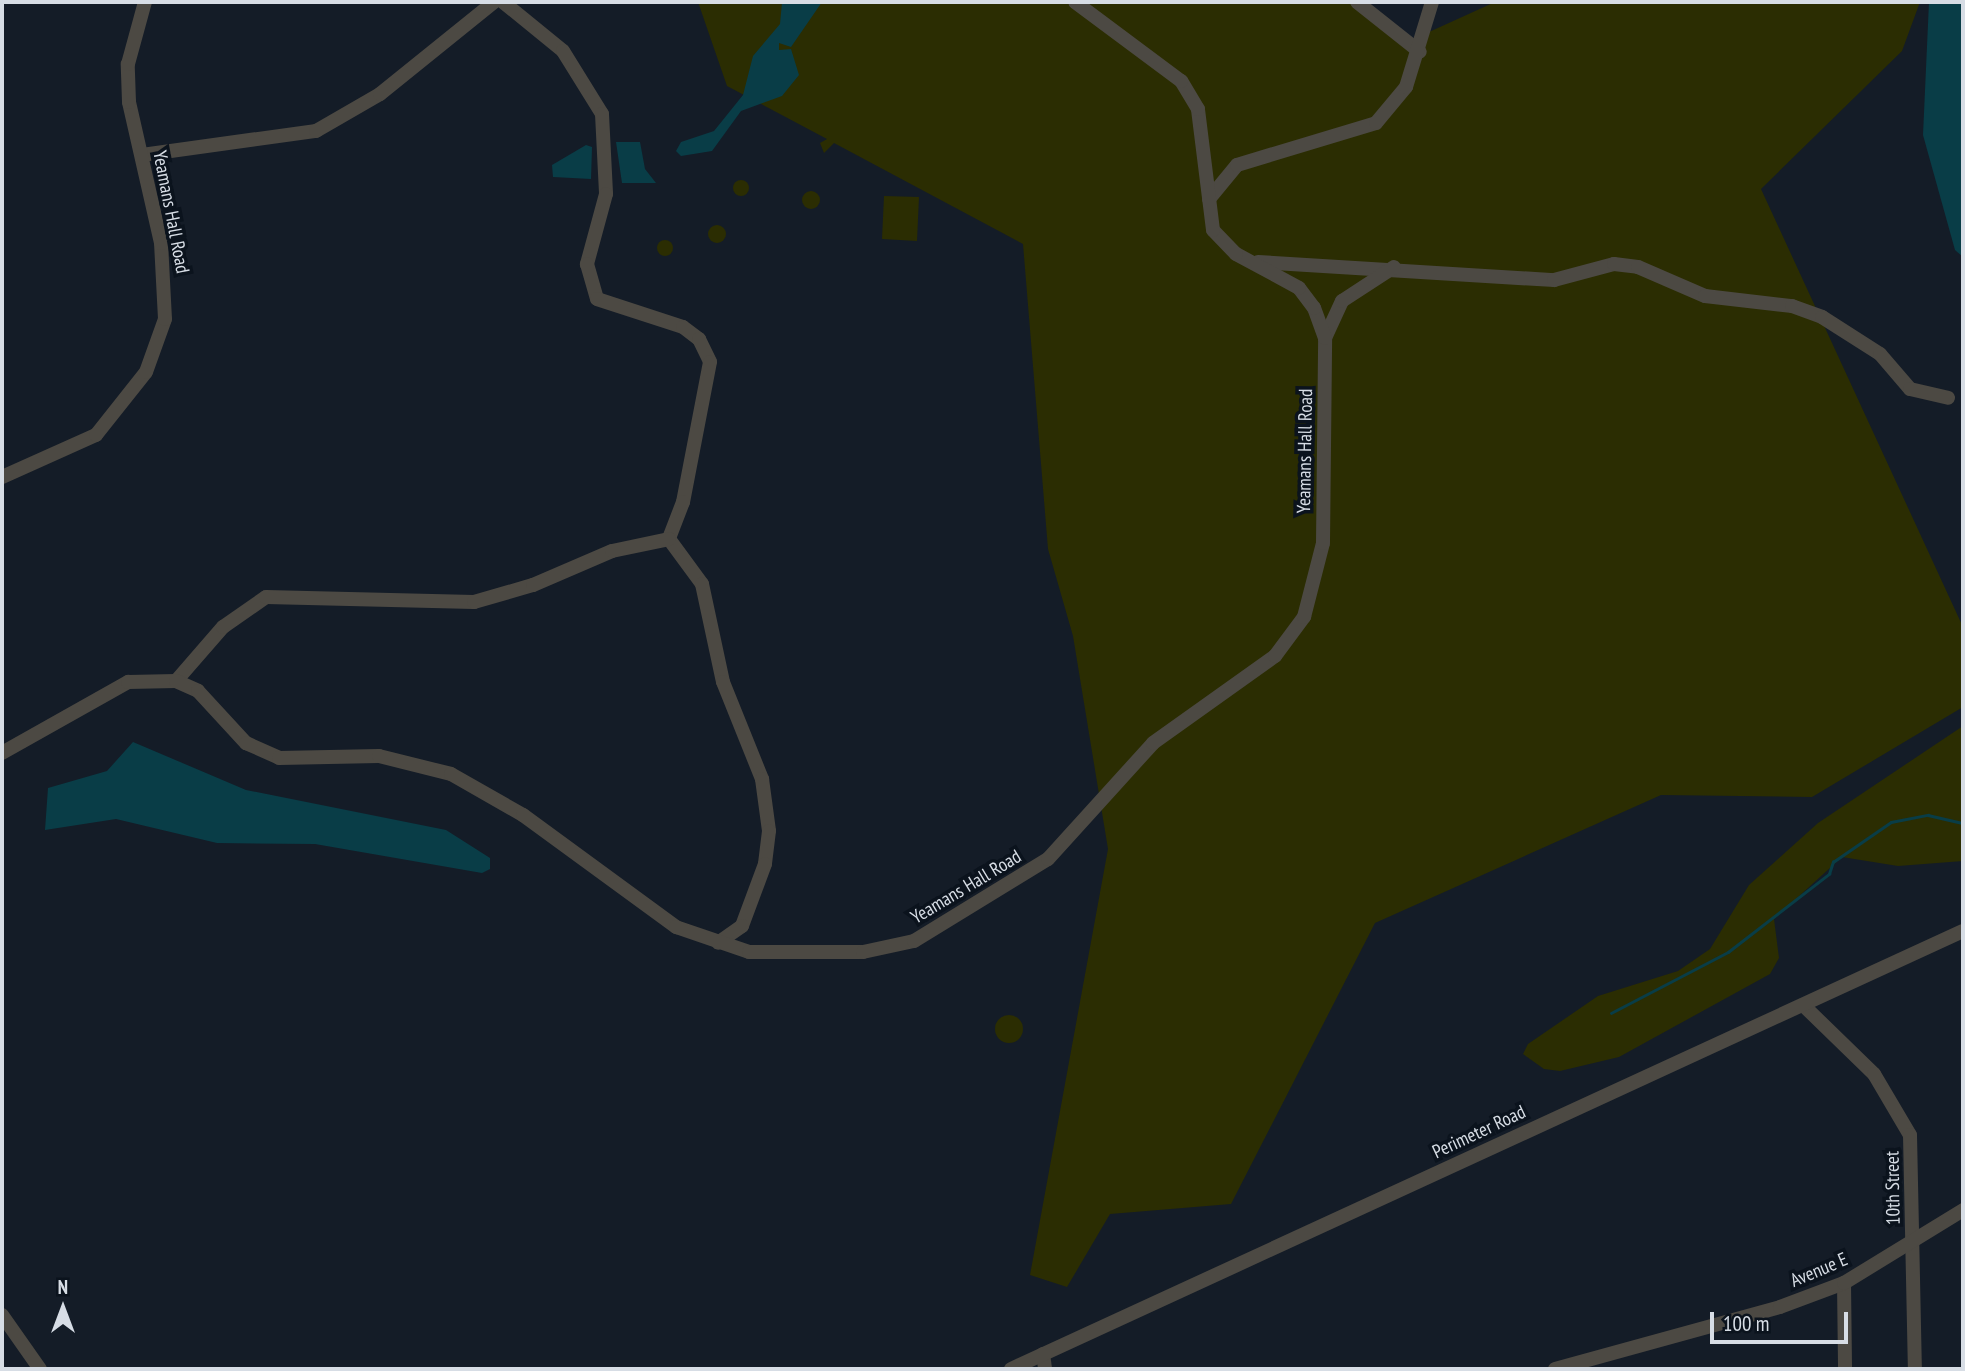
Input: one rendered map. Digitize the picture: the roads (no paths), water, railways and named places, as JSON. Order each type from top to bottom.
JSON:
[{"type":"street","name":"Yeamans Hall Road","points":[[2,477],[96,435],[146,372],[165,319],[166,281],[128,64],[145,2]]},
{"type":"street","points":[[142,155],[316,131],[380,94],[494,2]]},
{"type":"street","points":[[503,2],[563,51],[602,114],[606,194],[587,264],[597,299],[683,327],[707,350],[711,378],[669,539]]},
{"type":"street","name":"Yeamans Hall Road","points":[[176,681],[198,691],[246,743],[278,758],[379,756],[451,774],[523,815],[676,927],[749,952],[863,952],[946,926],[1048,859],[1153,743],[1275,656],[1304,617],[1323,543],[1325,338],[1299,288],[1253,262],[1213,230],[1198,109],[1181,81],[1075,2]]},
{"type":"street","points":[[1357,2],[1420,52]]},
{"type":"street","points":[[1209,199],[1237,165],[1376,123],[1394,107],[1420,52],[1432,2]]},
{"type":"street","points":[[1253,262],[1398,266],[1554,281],[1614,264],[1638,267],[1705,296],[1792,306],[1822,317],[1880,354],[1910,389],[1948,398]]},
{"type":"street","points":[[1325,338],[1354,288],[1398,266]]},
{"type":"street","points":[[2,753],[128,682],[176,681],[223,627],[266,597],[474,602],[533,586],[612,551],[669,539]]},
{"type":"street","points":[[669,539],[702,584],[720,670],[768,808],[765,864],[751,905],[742,926],[718,943]]},
{"type":"street","name":"Perimeter Road","points":[[1011,1369],[1963,931]]},
{"type":"street","name":"10th Street","points":[[1802,1005],[1874,1074],[1906,1123],[1916,1185],[1913,1245],[1914,1369]]},
{"type":"street","name":"Avenue E","points":[[1555,1369],[1780,1307],[1844,1283],[1913,1245],[1963,1210]]},
{"type":"street","points":[[1844,1283],[1844,1369]]},
{"type":"street","points":[[2,1315],[40,1369]]},
{"type":"street","points":[[1043,1354],[1045,1369]]},
{"type":"water","points":[[782,2],[822,2],[791,47],[779,43],[779,50],[791,49],[799,75],[782,96],[741,111],[712,151],[681,156],[676,151],[681,142],[714,131],[743,95],[753,56],[780,24]]},
{"type":"water","points":[[1929,2],[1963,2],[1963,257],[1955,250],[1923,135]]},
{"type":"water","points":[[616,142],[640,142],[645,169],[656,183],[622,183]]},
{"type":"water","points":[[586,145],[592,147],[591,179],[553,177],[552,165]]},
{"type":"water","points":[[133,742],[246,790],[446,830],[490,858],[490,869],[482,873],[315,844],[217,843],[116,819],[45,830],[48,788],[107,771]]},
{"type":"waterway","points":[[1611,1013],[1728,952],[1829,874],[1833,862],[1891,822],[1928,815],[1963,823]]}]
